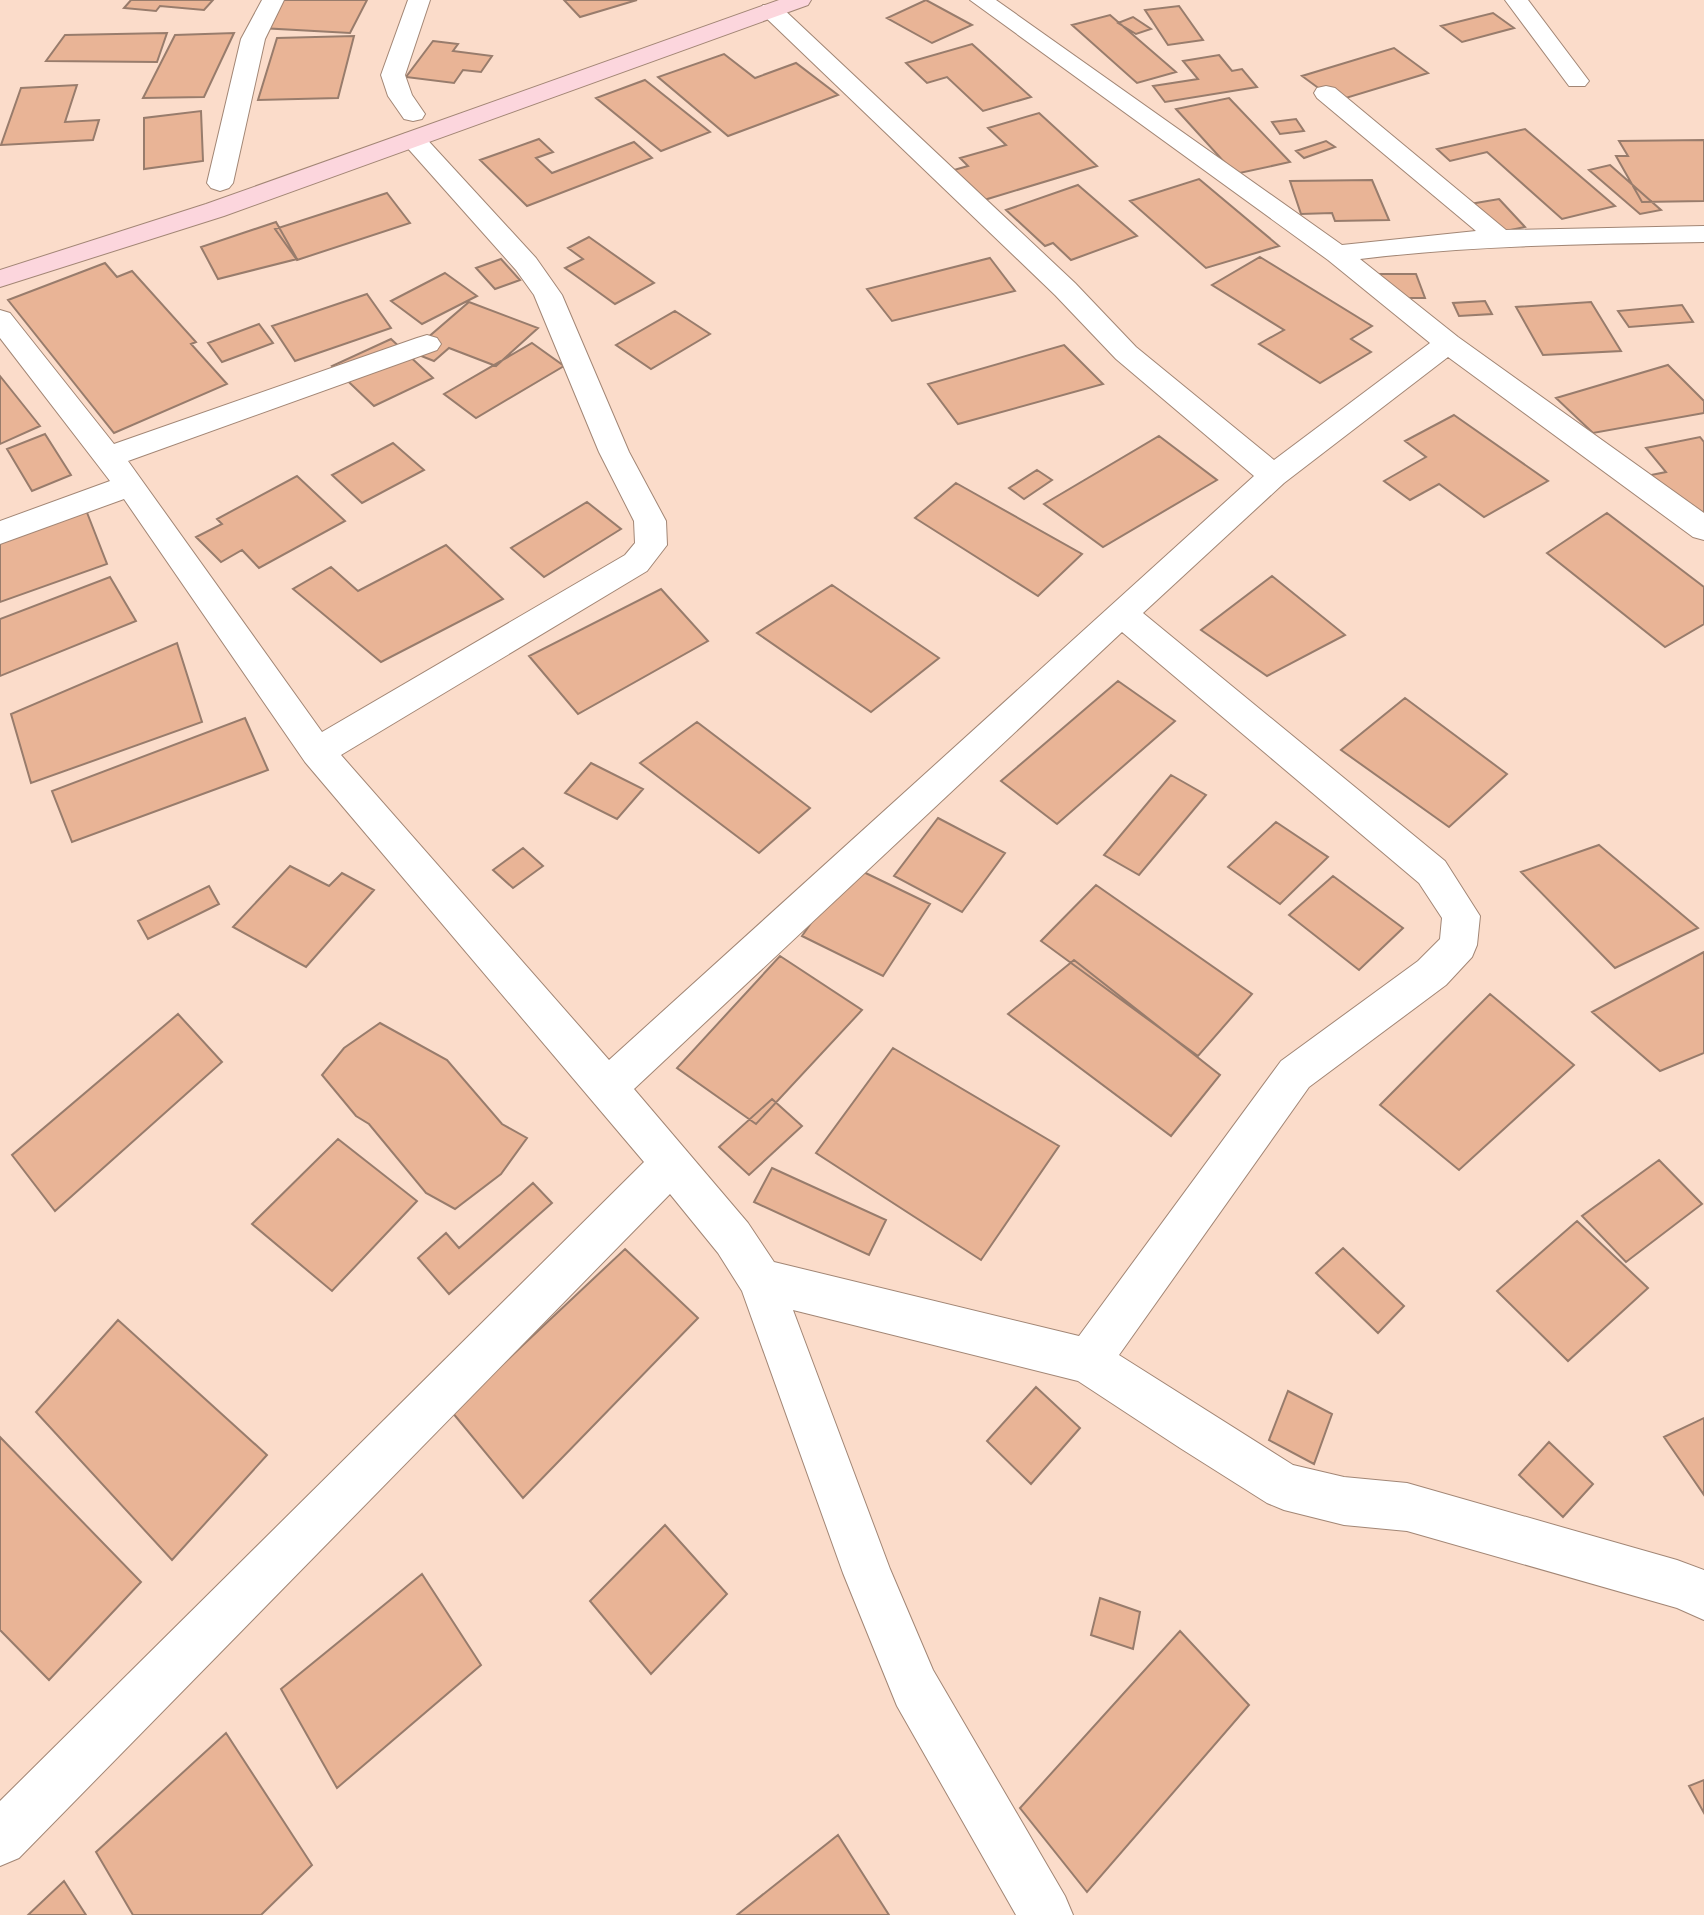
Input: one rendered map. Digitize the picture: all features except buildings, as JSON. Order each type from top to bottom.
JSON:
[{"type":"main road","points":[[0,279],[215,210],[413,127],[736,0]]},
{"type":"main road","points":[[361,132],[413,127],[800,0]]},
{"type":"main road","points":[[194,191],[245,174]]},
{"type":"street","points":[[220,183],[253,39],[273,0]]},
{"type":"street","points":[[317,752],[636,563],[651,545],[650,521],[619,464],[548,295],[526,264],[413,127],[393,75],[419,0]]},
{"type":"street","points":[[981,0],[1337,254],[1448,343],[1704,529]]},
{"type":"street","points":[[1516,0],[1577,81]]},
{"type":"street","points":[[771,10],[1065,289],[1126,353],[1273,476]]},
{"type":"street","points":[[1326,93],[1500,237]]},
{"type":"street","points":[[1337,254],[1500,237],[1704,234]]},
{"type":"street","points":[[0,318],[119,471],[317,752],[672,1163],[733,1238],[760,1280],[867,1573],[915,1688],[1046,1915]]},
{"type":"street","points":[[606,1089],[1273,476],[1448,343]]},
{"type":"street","points":[[0,533],[119,471],[427,344]]},
{"type":"street","points":[[1088,1362],[1295,1074],[1432,973],[1458,945],[1461,916],[1432,872],[1122,614]]},
{"type":"street","points":[[0,1839],[672,1163]]},
{"type":"street","points":[[760,1280],[1088,1362],[1284,1486],[1344,1501],[1407,1507],[1677,1584],[1704,1595]]}]
